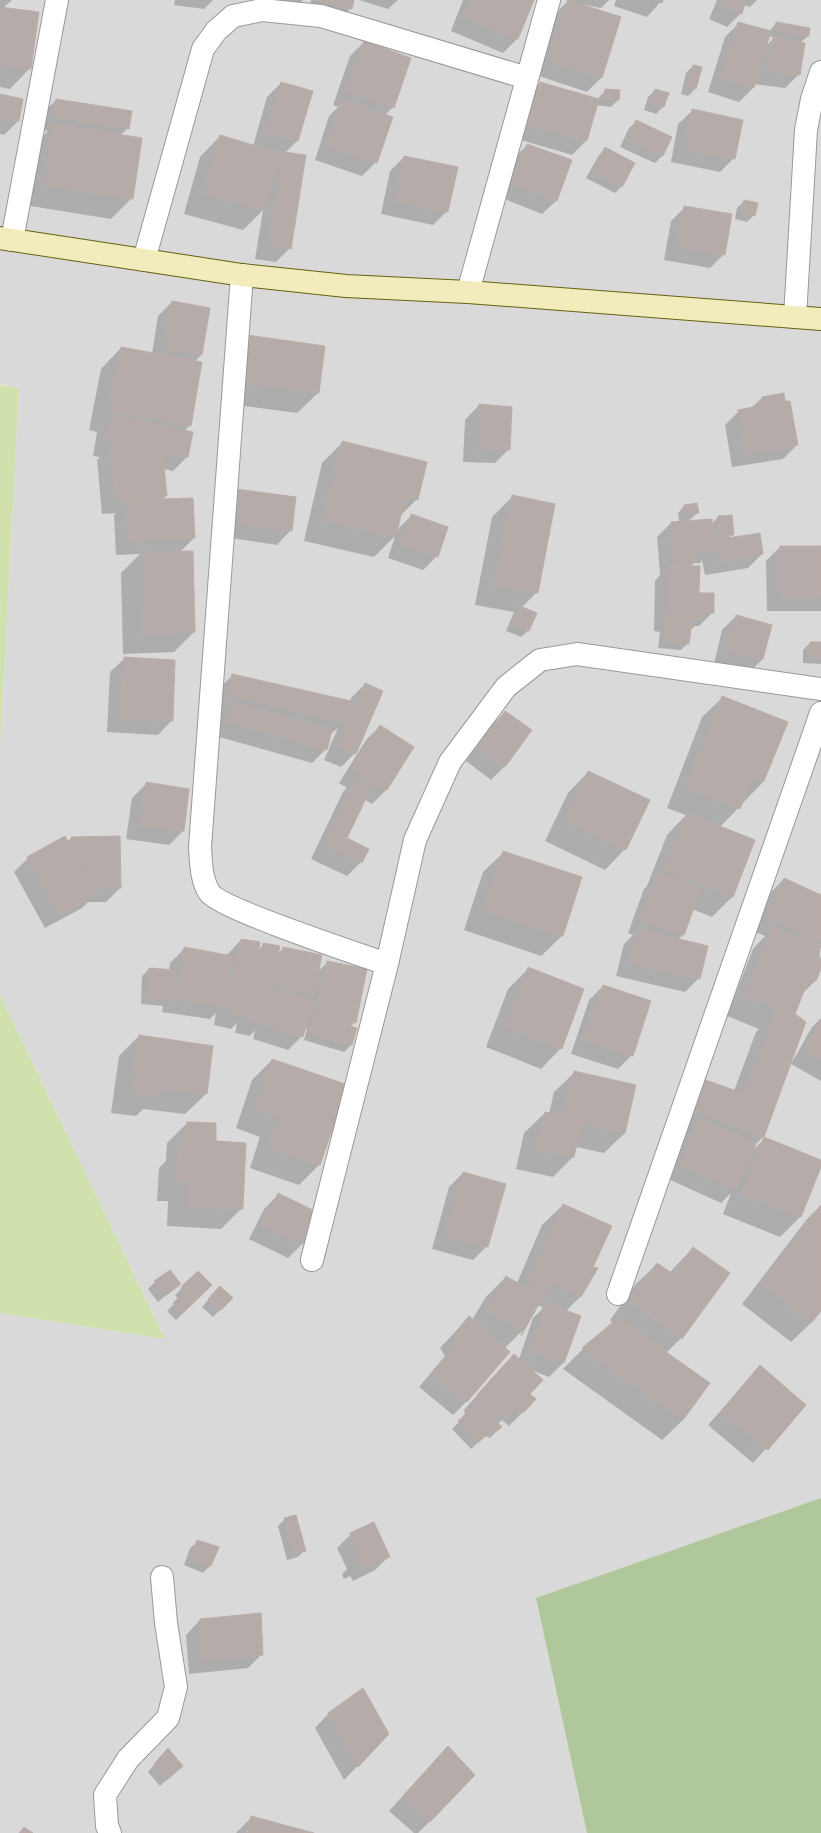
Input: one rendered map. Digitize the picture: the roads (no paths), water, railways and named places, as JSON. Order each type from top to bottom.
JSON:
[{"type":"street","points":[[57,0],[6,239],[242,275],[346,286],[468,292],[821,319]]},
{"type":"street","points":[[468,292],[549,0]]},
{"type":"street","points":[[144,260],[203,49],[216,31],[233,16],[262,10],[321,16],[527,78]]},
{"type":"street","points":[[795,317],[806,130],[812,99],[821,72]]},
{"type":"street","points":[[242,275],[200,847],[202,875],[210,893],[234,908],[387,964]]},
{"type":"street","points":[[312,1260],[387,964],[415,840],[450,762],[506,687],[540,660],[577,654],[821,689]]},
{"type":"street","points":[[618,1294],[821,713]]},
{"type":"street","points":[[110,1833],[107,1826],[105,1795],[128,1759],[168,1718],[176,1687],[166,1624],[162,1577]]}]
